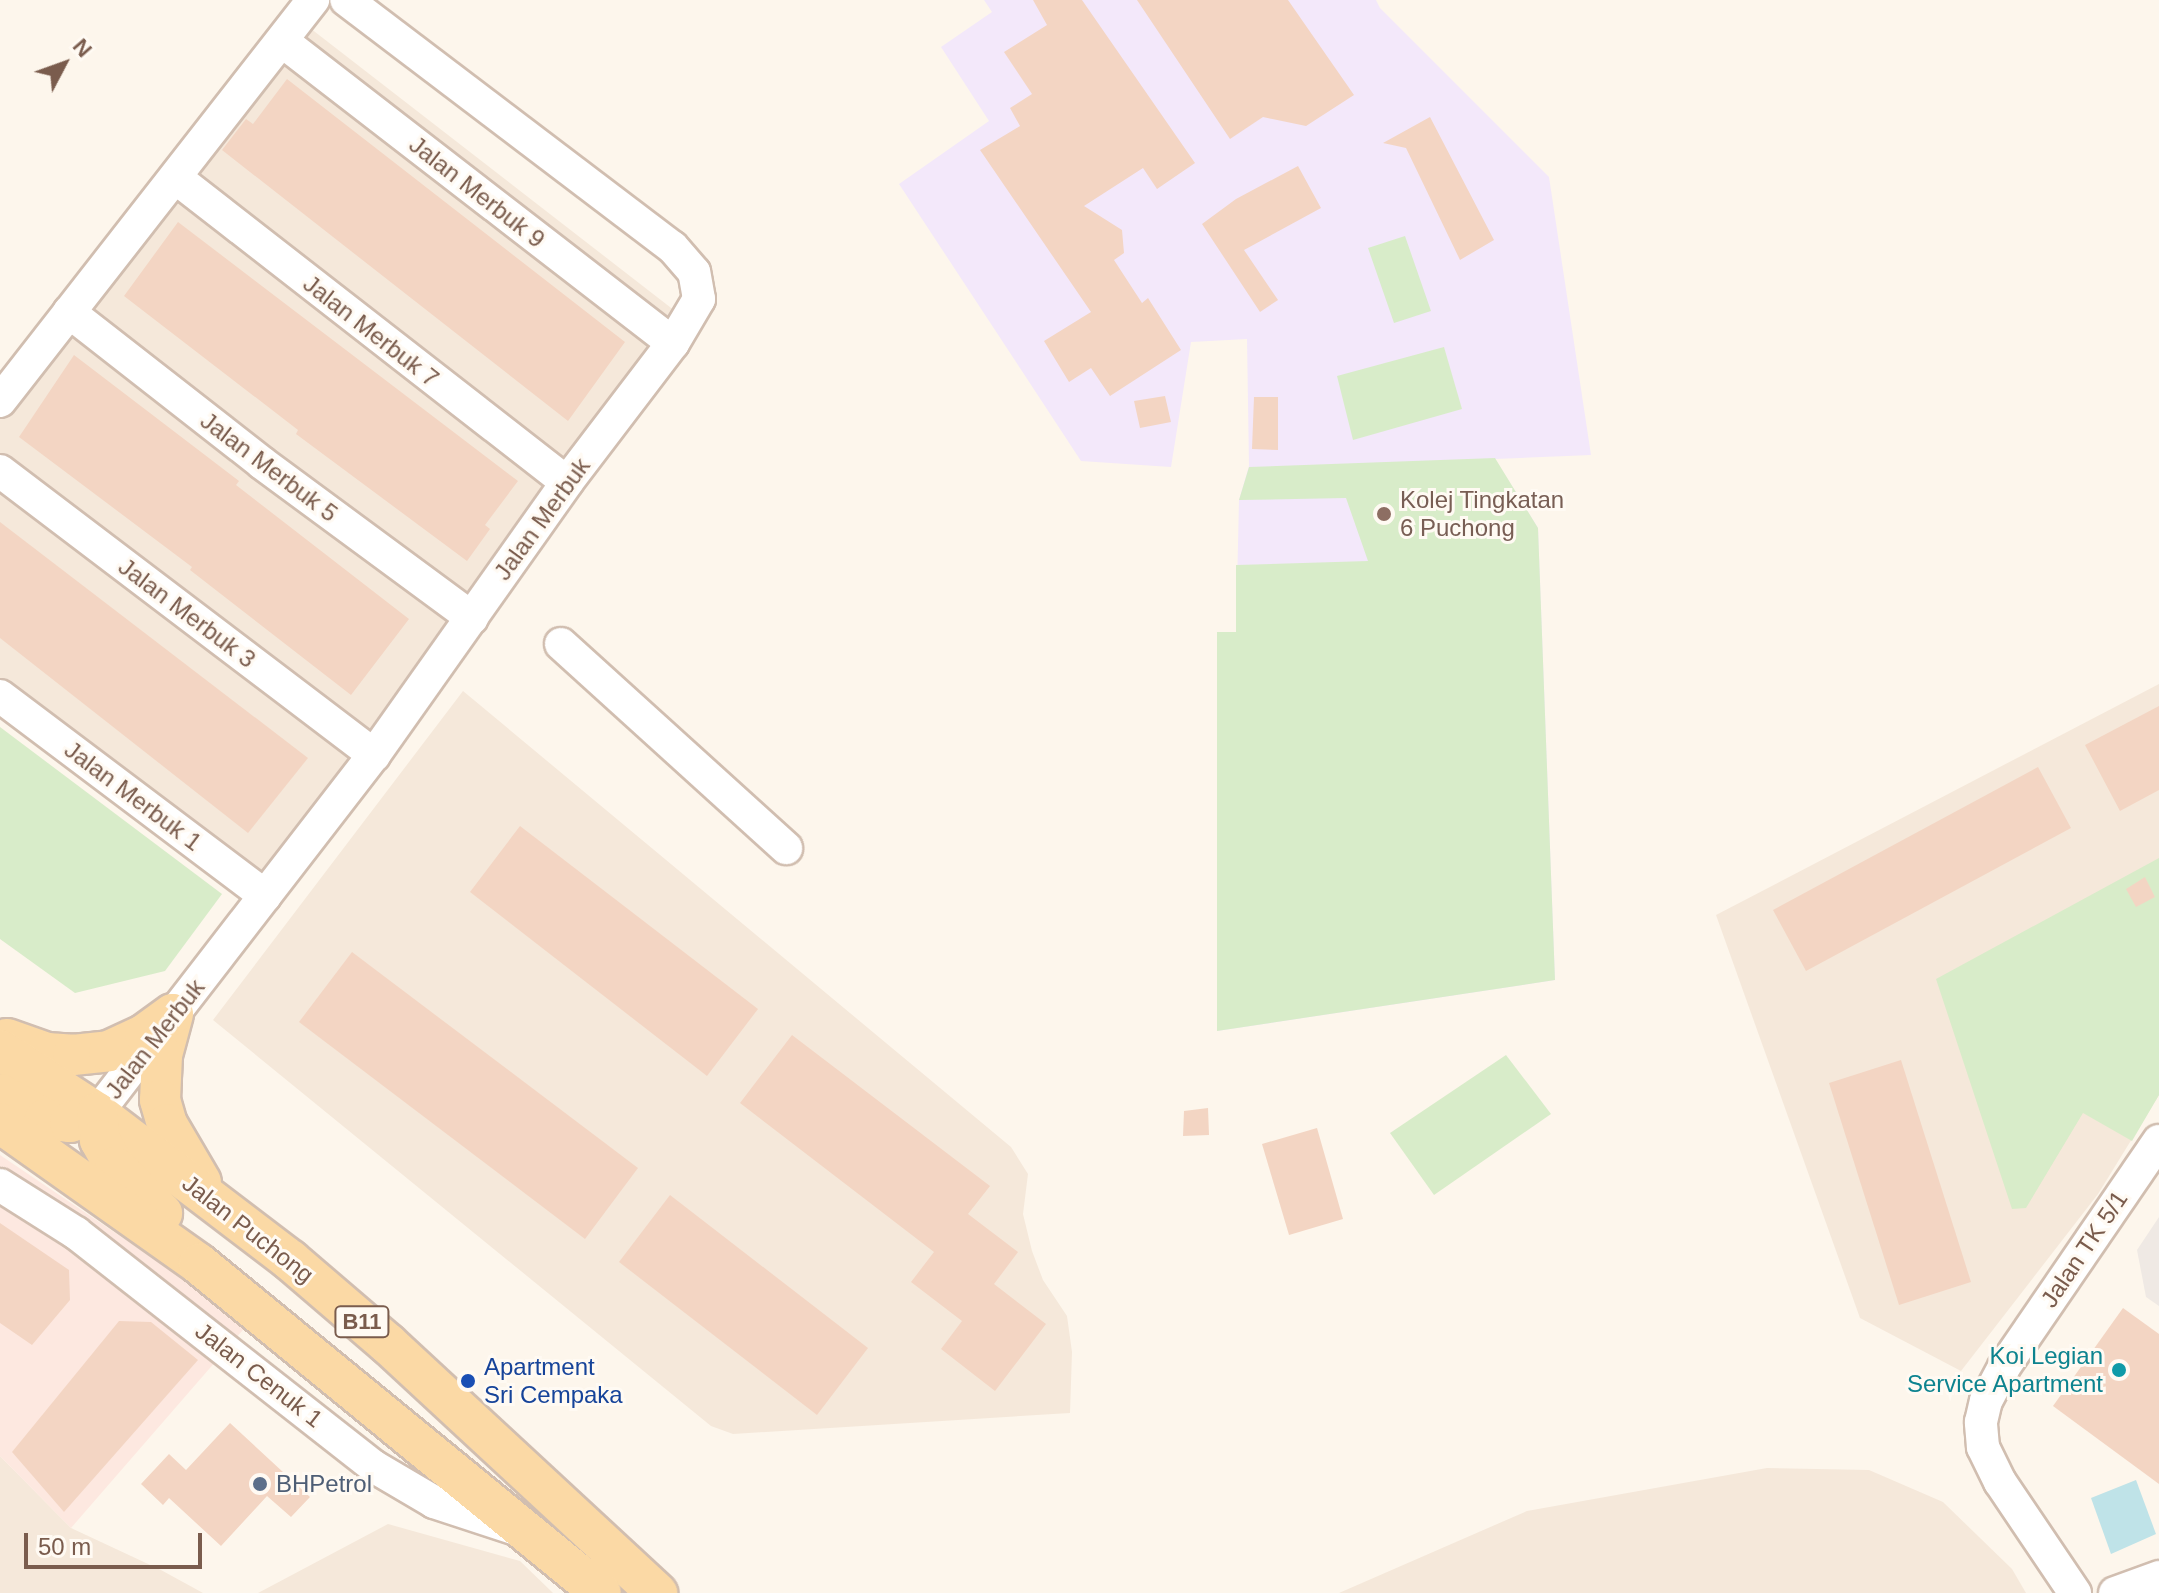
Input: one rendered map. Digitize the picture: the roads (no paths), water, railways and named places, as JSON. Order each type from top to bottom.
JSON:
[{"type":"main road","points":[[0,1036],[47,1053],[73,1055],[109,1051],[145,1034],[173,1014]]},
{"type":"main road","points":[[173,1014],[162,1055],[160,1100],[184,1155],[214,1201]]},
{"type":"main road","name":"Jalan Puchong","points":[[0,1050],[97,1113],[214,1201],[388,1344],[657,1593]]},
{"type":"main road","points":[[0,1094],[45,1119],[70,1122],[97,1113],[100,1140],[115,1167],[185,1237],[199,1264]]},
{"type":"main road","name":"B11","points":[[0,1123],[199,1264],[534,1535],[601,1593]]},
{"type":"street","points":[[0,401],[313,0]]},
{"type":"street","name":"Jalan Merbuk","points":[[97,1113],[374,755],[567,482],[673,343],[699,299],[699,285],[686,260],[346,0]]},
{"type":"street","name":"Jalan Merbuk 9","points":[[282,41],[673,343]]},
{"type":"street","name":"Jalan Merbuk 7","points":[[176,178],[567,482]]},
{"type":"street","name":"Jalan Merbuk 5","points":[[69,312],[262,463],[472,618]]},
{"type":"street","name":"Jalan Merbuk 3","points":[[0,471],[374,755]]},
{"type":"street","points":[[561,644],[786,848]]},
{"type":"street","name":"Jalan Merbuk 1","points":[[0,696],[265,896]]},
{"type":"street","name":"Jalan TK 5/1","points":[[2075,1593],[2000,1482],[1983,1447],[1981,1422],[1986,1401],[2004,1367],[2159,1141]]},
{"type":"street","name":"Jalan Cenuk 1","points":[[0,1185],[76,1233],[373,1466],[434,1502],[534,1535]]},
{"type":"street","points":[[2115,1593],[2159,1577]]},
{"type":"water","points":[[2136,1480],[2156,1534],[2111,1554],[2091,1498]]},
{"type":"place","name":"Kolej Tingkatan 6 Puchong","points":[[1384,514]]},
{"type":"place","name":"Koi Legian Service Apartment","points":[[2119,1370]]},
{"type":"place","name":"Apartment Sri Cempaka","points":[[468,1381]]},
{"type":"place","name":"BHPetrol","points":[[260,1484]]}]
